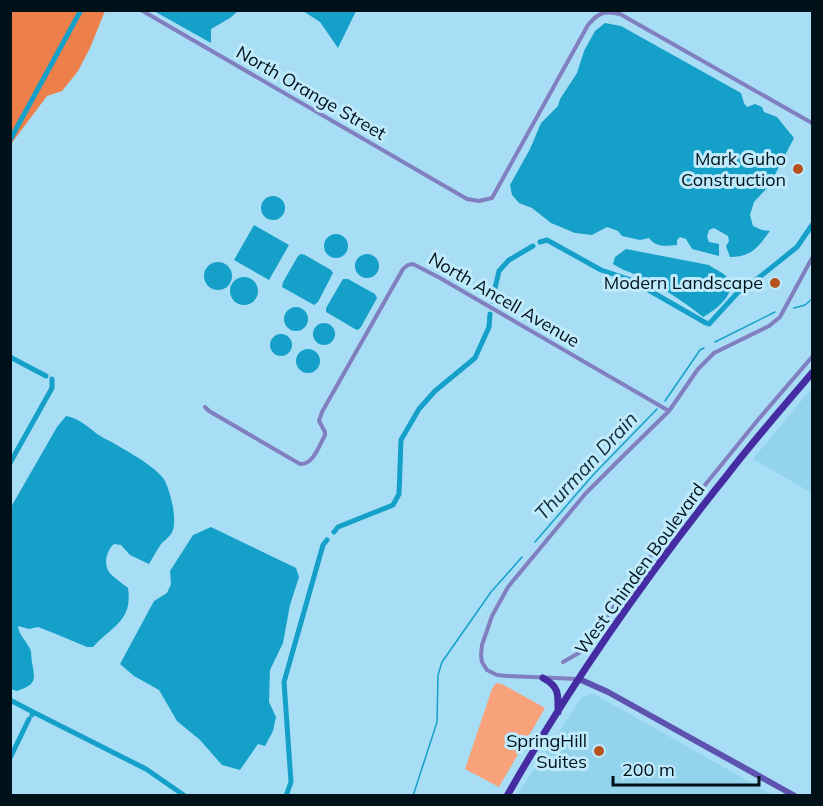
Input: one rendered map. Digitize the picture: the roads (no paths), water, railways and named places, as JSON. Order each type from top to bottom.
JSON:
[{"type":"main road","name":"West Chinden Boulevard","points":[[507,795],[579,679],[639,592],[728,473],[813,373]]},
{"type":"main road","points":[[543,678],[555,686],[558,692],[558,712]]},
{"type":"main road","points":[[579,679],[608,692],[795,795]]},
{"type":"street","name":"North Orange Street","points":[[141,10],[467,199],[479,201],[492,198],[588,25],[602,13],[620,14],[813,123]]},
{"type":"street","points":[[579,679],[497,675],[487,670],[480,654],[492,616],[513,580],[586,494],[669,411],[698,369],[714,353],[770,326],[780,317],[813,258]]},
{"type":"street","name":"North Ancell Avenue","points":[[205,407],[208,411],[300,464],[309,463],[325,435],[319,421],[322,412],[403,268],[413,264],[669,411]]},
{"type":"street","points":[[563,662],[584,650],[692,501],[813,357]]},
{"type":"waterway","points":[[10,140],[81,10]]},
{"type":"waterway","points":[[540,242],[547,240],[601,270],[631,280],[709,324],[741,289],[751,284],[797,247],[812,225]]},
{"type":"waterway","points":[[492,301],[499,271],[509,260],[533,246]]},
{"type":"waterway","name":"Thurman Drain","points":[[794,308],[805,305],[812,299]]},
{"type":"waterway","name":"Thurman Drain","points":[[715,342],[775,312]]},
{"type":"waterway","points":[[334,532],[338,527],[393,505],[399,494],[401,440],[419,409],[435,391],[475,358],[489,327],[490,314]]},
{"type":"waterway","name":"Thurman Drain","points":[[665,401],[700,350],[704,348]]},
{"type":"waterway","points":[[10,357],[46,376]]},
{"type":"waterway","points":[[10,463],[52,388],[52,379]]},
{"type":"waterway","name":"Thurman Drain","points":[[535,542],[593,475],[657,409]]},
{"type":"waterway","points":[[286,796],[291,782],[284,682],[323,545],[327,540]]},
{"type":"waterway","name":"Thurman Drain","points":[[413,796],[437,722],[438,675],[442,662],[491,592],[522,557]]},
{"type":"waterway","points":[[10,700],[33,712]]},
{"type":"waterway","points":[[32,715],[33,712],[146,769],[185,796]]},
{"type":"waterway","points":[[10,758],[29,719]]},
{"type":"place","name":"Mark Guho Construction","points":[[798,169]]},
{"type":"place","name":"Modern Landscape","points":[[775,283]]},
{"type":"place","name":"SpringHill Suites","points":[[599,751]]}]
